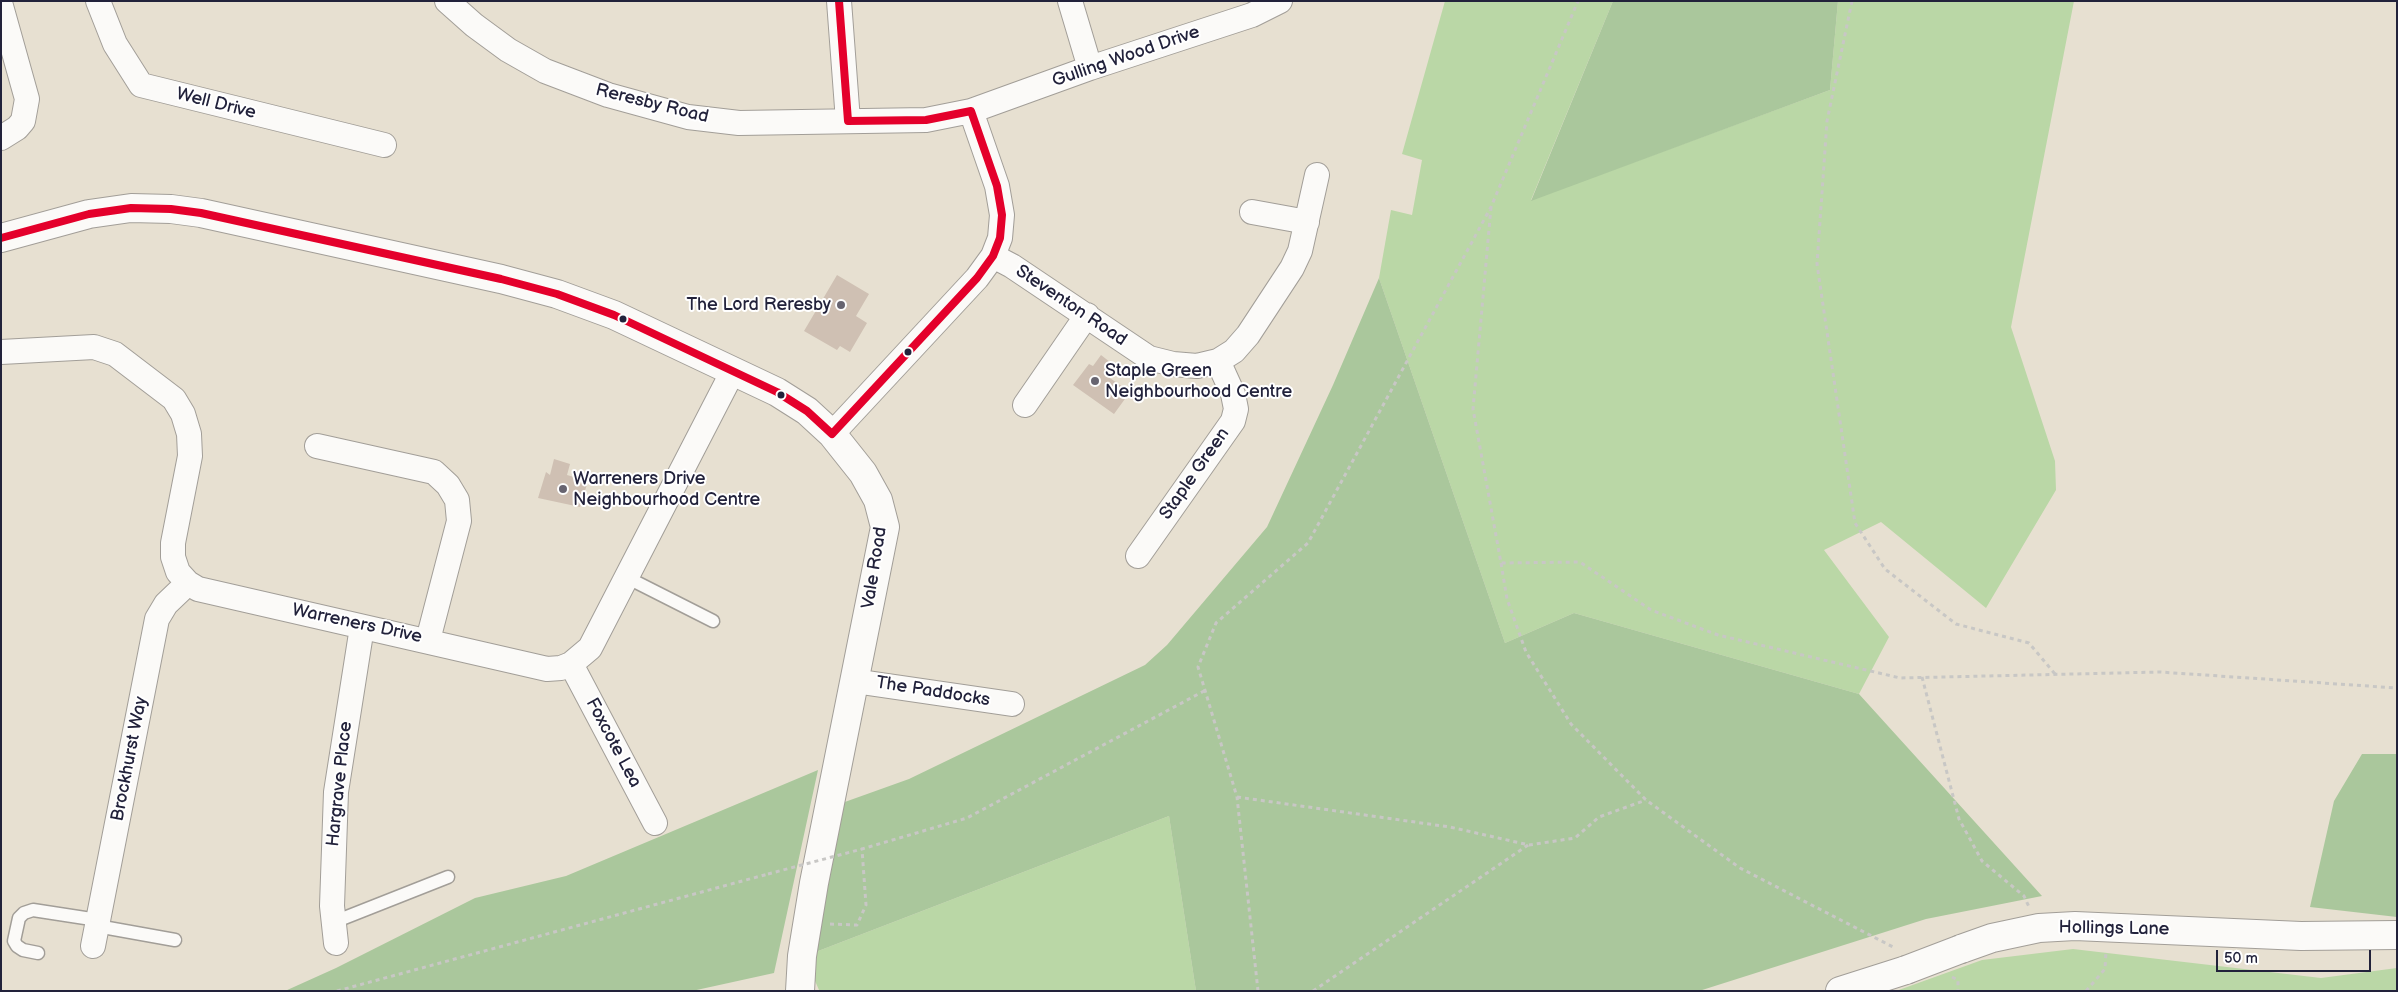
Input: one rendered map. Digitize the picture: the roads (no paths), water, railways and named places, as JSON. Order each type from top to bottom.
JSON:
[{"type":"street","name":"Well Drive","points":[[98,1],[115,44],[141,85],[384,146]]},
{"type":"street","name":"Reresby Road","points":[[447,1],[474,25],[508,50],[544,70],[608,95],[688,117],[739,123],[926,120],[971,111]]},
{"type":"street","points":[[839,1],[848,121]]},
{"type":"street","points":[[1070,1],[1090,68]]},
{"type":"street","name":"Gulling Wood Drive","points":[[971,111],[1090,68],[1252,15],[1280,1]]},
{"type":"street","points":[[1,6],[28,100],[23,121],[17,128],[1,138]]},
{"type":"street","points":[[832,434],[977,278],[993,256],[1000,238],[1002,215],[997,186],[971,111]]},
{"type":"street","name":"Steventon Road","points":[[993,256],[1012,266],[1087,315],[1149,358],[1173,364],[1196,366],[1218,361],[1234,351],[1248,335],[1292,268],[1300,251],[1317,175]]},
{"type":"street","name":"Vale Road","points":[[1,238],[89,214],[131,208],[201,213],[557,294],[614,315],[777,392],[807,411],[832,434],[862,473],[878,500],[885,527],[807,924],[800,991]]},
{"type":"street","points":[[1252,212],[1307,222]]},
{"type":"street","points":[[1025,405],[1087,315]]},
{"type":"street","points":[[1,352],[94,347],[116,354],[174,399],[183,414],[190,434],[190,456],[173,557],[178,572],[188,583]]},
{"type":"street","name":"Staple Green","points":[[1138,556],[1233,421],[1236,409],[1233,394],[1218,361]]},
{"type":"street","name":"Warreners Drive","points":[[188,583],[198,589],[362,627],[428,640],[548,669],[561,668],[571,664],[590,648],[733,371]]},
{"type":"street","points":[[317,446],[434,472],[448,485],[457,500],[459,520],[428,640]]},
{"type":"street","name":"Brockhurst Way","points":[[96,930],[158,619],[166,604],[188,583]]},
{"type":"street","name":"Hargrave Place","points":[[335,932],[332,906],[332,841],[336,792],[362,627]]},
{"type":"street","name":"Foxcote Lea","points":[[571,664],[654,823]]},
{"type":"street","name":"The Paddocks","points":[[854,681],[1012,704]]},
{"type":"street","name":"Hollings Lane","points":[[1840,991],[1901,959],[1961,949],[1992,938],[2039,928],[2107,927],[2302,936],[2397,935]]},
{"type":"lane","points":[[626,577],[713,621]]},
{"type":"lane","points":[[335,932],[448,877]]},
{"type":"lane","points":[[38,953],[23,950],[17,946],[14,940],[19,918],[24,913],[33,910],[96,930],[175,940]]},
{"type":"place","name":"The Lord Reresby","points":[[841,305]]},
{"type":"place","name":"Staple Green Neighbourhood Centre","points":[[1095,381]]},
{"type":"place","name":"Warreners Drive Neighbourhood Centre","points":[[563,489]]}]
